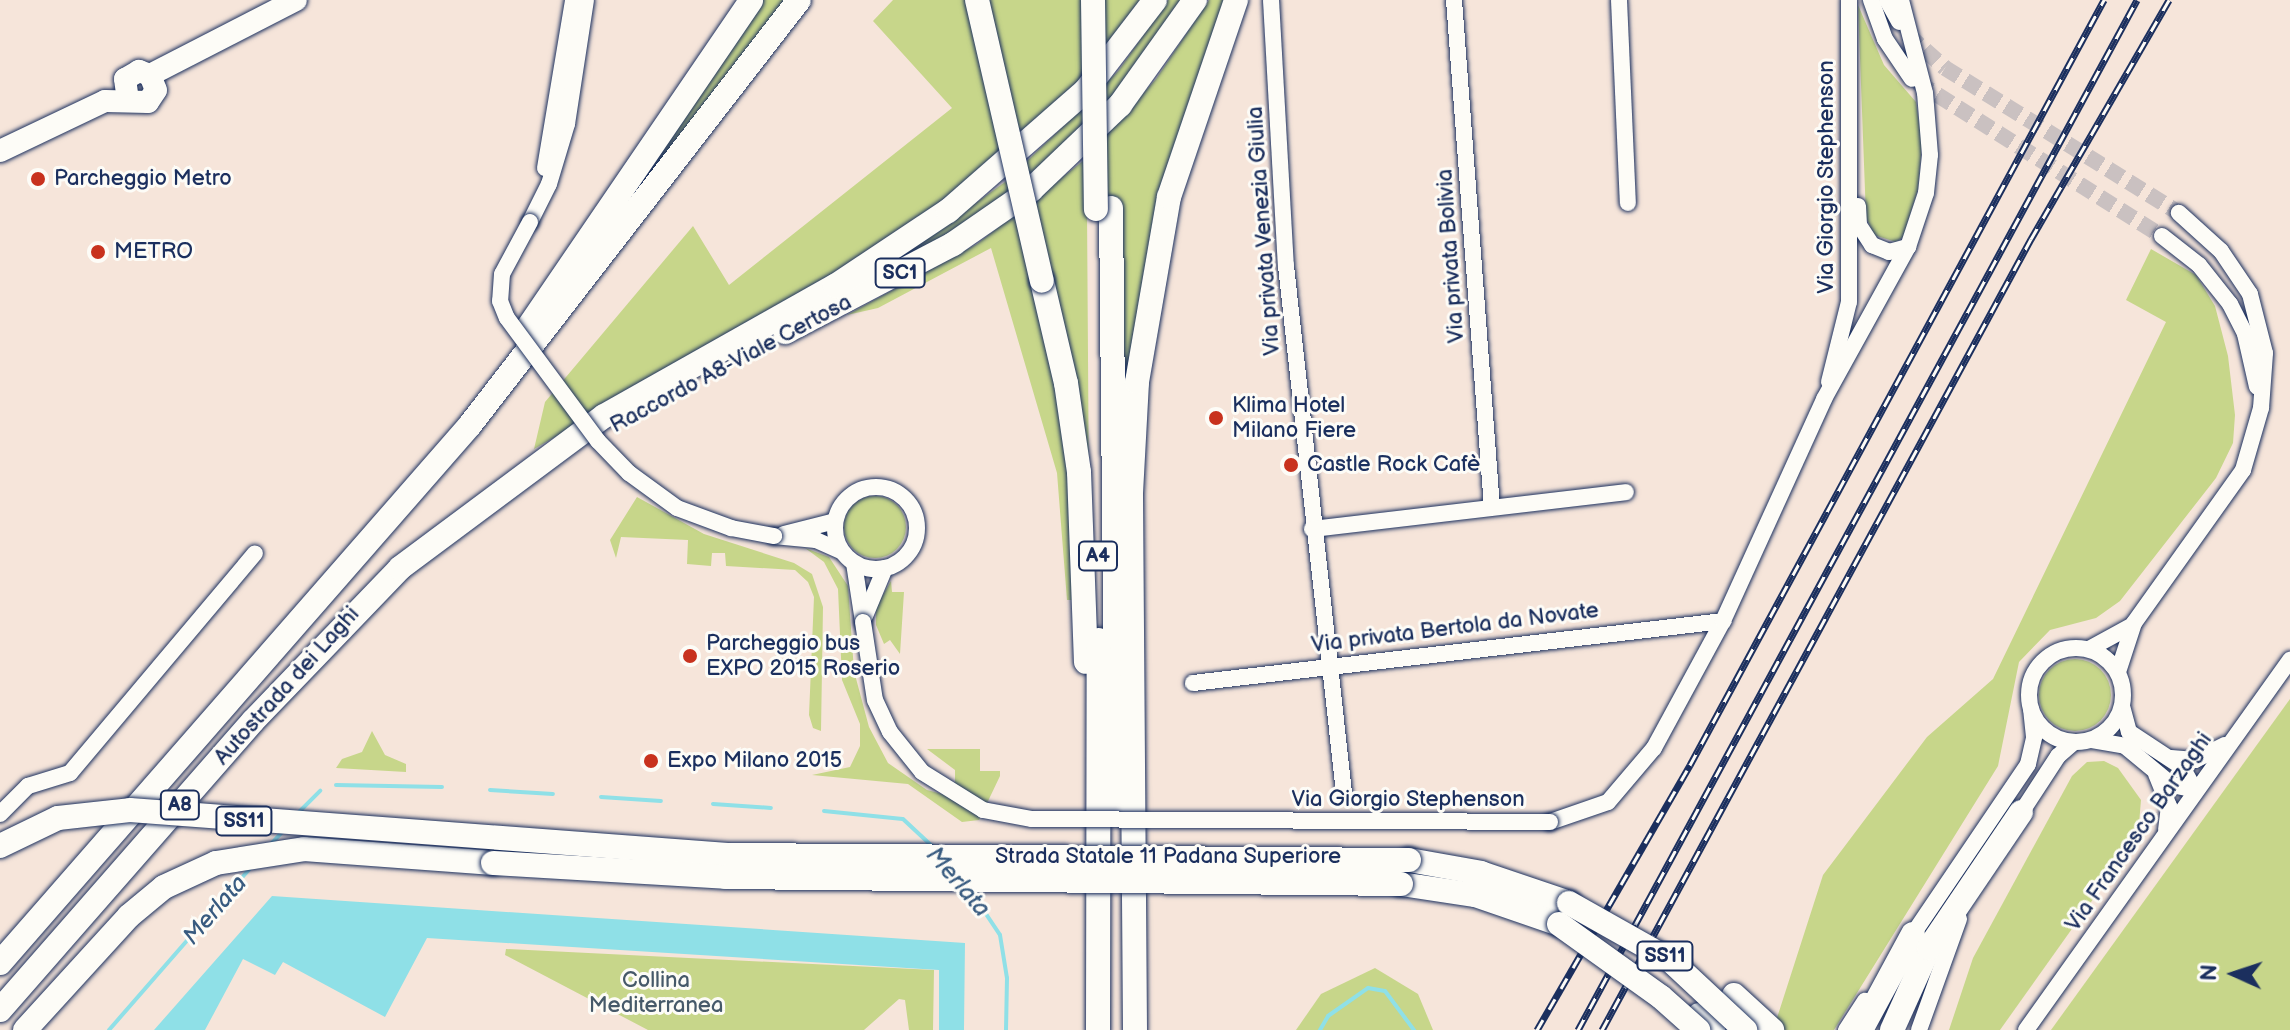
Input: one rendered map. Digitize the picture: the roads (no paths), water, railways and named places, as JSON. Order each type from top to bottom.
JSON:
[{"type":"highway","points":[[392,515],[438,444],[537,314],[751,0]]},
{"type":"highway","points":[[392,515],[511,375],[799,0]]},
{"type":"highway","points":[[977,0],[1042,281],[1079,472],[1098,904]]},
{"type":"highway","name":"A4","points":[[1093,0],[1103,208],[1120,1030]]},
{"type":"highway","name":"A4","points":[[1098,1030],[1103,208],[1109,0]]},
{"type":"highway","points":[[539,463],[604,416],[835,286],[948,211],[1086,90],[1155,0]]},
{"type":"highway","name":"Raccordo A8-Viale Certosa","points":[[539,463],[893,277],[1010,206],[1120,105],[1195,0]]},
{"type":"highway","points":[[1135,1030],[1131,493],[1137,382],[1169,197],[1236,0]]},
{"type":"highway","name":"Autostrada dei Laghi","points":[[0,1010],[363,602],[434,538],[539,463]]},
{"type":"highway","name":"Autostrada dei Laghi","points":[[0,963],[392,515]]},
{"type":"highway","name":"SS11","points":[[0,846],[58,818],[130,810],[494,852]]},
{"type":"highway","points":[[1892,1030],[1929,948],[2021,812]]},
{"type":"highway","name":"SS11","points":[[25,1030],[112,931],[147,900],[200,868],[269,852],[494,852]]},
{"type":"highway","name":"Strada Statale 11 Padana Superiore","points":[[494,852],[726,877],[1376,882],[1475,895],[1564,914],[1663,955],[1745,1030]]},
{"type":"highway","points":[[1564,914],[1698,1030]]},
{"type":"highway","points":[[1564,914],[1643,929],[1772,1030]]},
{"type":"highway","name":"Strada Statale 11 Padana Superiore","points":[[1564,914],[1644,970],[1713,1030]]},
{"type":"highway","points":[[1861,1030],[1913,934]]},
{"type":"main road","points":[[126,92],[143,104],[153,99],[156,86],[150,75],[296,0]]},
{"type":"main road","points":[[0,137],[126,92]]},
{"type":"main road","points":[[0,151],[126,92]]},
{"type":"street","points":[[530,222],[545,169],[573,0]]},
{"type":"street","points":[[586,0],[560,151],[530,222],[502,274],[500,301],[507,318],[598,441],[629,473],[677,508],[731,528],[816,540],[848,558],[885,568]]},
{"type":"street","name":"Via privata Venezia Giulia","points":[[1271,0],[1286,266],[1312,529],[1344,793]]},
{"type":"street","name":"Via privata Bolivia","points":[[1454,0],[1492,508]]},
{"type":"street","points":[[1619,0],[1628,203]]},
{"type":"street","name":"Via Giorgio Stephenson","points":[[1824,399],[1849,302],[1849,0]]},
{"type":"street","points":[[1871,0],[1885,39],[1912,79]]},
{"type":"street","points":[[1887,0],[1899,22]]},
{"type":"street","name":"Via Giorgio Stephenson","points":[[848,558],[863,622],[875,700],[890,732],[922,772],[983,810],[1032,819],[1550,822],[1597,808],[1632,779],[1723,621],[1824,399],[1908,247],[1926,193],[1930,155],[1925,93],[1901,0]]},
{"type":"street","points":[[1849,110],[1857,145],[1859,225],[1872,245],[1882,250],[1908,247]]},
{"type":"street","points":[[2179,213],[2221,251],[2250,294],[2265,353],[2261,408],[2251,450],[2232,490],[2134,623],[2118,672],[2129,732],[2182,767],[2195,790]]},
{"type":"street","points":[[2162,236],[2199,265],[2230,304],[2245,334],[2261,408]]},
{"type":"street","points":[[848,558],[835,521],[844,502],[866,488],[888,489],[905,500],[915,518],[915,541],[904,558],[885,568],[863,622]]},
{"type":"street","points":[[1312,529],[1626,492]]},
{"type":"street","points":[[774,536],[835,521]]},
{"type":"street","points":[[0,814],[28,786],[70,773],[255,553]]},
{"type":"street","name":"Via privata Bertola da Novate","points":[[1193,683],[1330,664],[1723,621]]},
{"type":"street","points":[[2089,649],[2134,623]]},
{"type":"street","points":[[1846,1030],[2028,764],[2030,686],[2045,659],[2074,647],[2089,649],[2118,672]]},
{"type":"street","name":"Via Francesco Barzaghi","points":[[2026,1030],[2290,660]]},
{"type":"street","points":[[1919,1030],[1952,933],[2021,812],[2058,756],[2116,720],[2122,704]]},
{"type":"street","points":[[2031,709],[2044,729],[2082,741],[2125,746],[2172,785],[2195,790]]},
{"type":"street","points":[[2169,757],[2195,760],[2232,740]]},
{"type":"street","points":[[2156,774],[2169,806],[2166,830]]},
{"type":"water","points":[[272,896],[965,943],[964,1030],[939,1030],[939,970],[427,938],[385,1017],[283,962],[275,975],[243,959],[205,1030],[154,1030]]},
{"type":"waterway","name":"Merlata","points":[[336,785],[442,787]]},
{"type":"waterway","name":"Merlata","points":[[490,790],[553,794]]},
{"type":"waterway","name":"Merlata","points":[[297,814],[320,791]]},
{"type":"waterway","name":"Merlata","points":[[601,797],[661,801]]},
{"type":"waterway","name":"Merlata","points":[[713,804],[771,808]]},
{"type":"waterway","name":"Merlata","points":[[824,811],[903,819],[933,847]]},
{"type":"waterway","name":"Merlata","points":[[271,844],[284,830]]},
{"type":"waterway","name":"Merlata","points":[[109,1030],[252,866]]},
{"type":"waterway","name":"Merlata","points":[[970,890],[1000,935],[1007,978],[1006,1030]]},
{"type":"waterway","name":"Merlata","points":[[1320,1030],[1328,1016],[1368,988],[1385,991],[1414,1030]]},
{"type":"tunnel","points":[[1907,34],[1945,68],[2179,213]]},
{"type":"tunnel","points":[[1917,82],[2162,236]]},
{"type":"railway","points":[[1537,1030],[1690,765],[2104,0]]},
{"type":"railway","points":[[1578,1030],[2137,0]]},
{"type":"railway","points":[[1602,1030],[2031,239],[2169,0]]},
{"type":"place","name":"Parcheggio Metro","points":[[38,179]]},
{"type":"place","name":"METRO","points":[[98,252]]},
{"type":"place","name":"Klima Hotel Milano Fiere","points":[[1216,418]]},
{"type":"place","name":"Castle Rock Cafè","points":[[1291,465]]},
{"type":"place","name":"Parcheggio bus EXPO 2015 Roserio","points":[[690,656]]},
{"type":"place","name":"Expo Milano 2015","points":[[651,761]]},
{"type":"park label","name":"Collina Mediterranea","points":[[656,992]]}]
